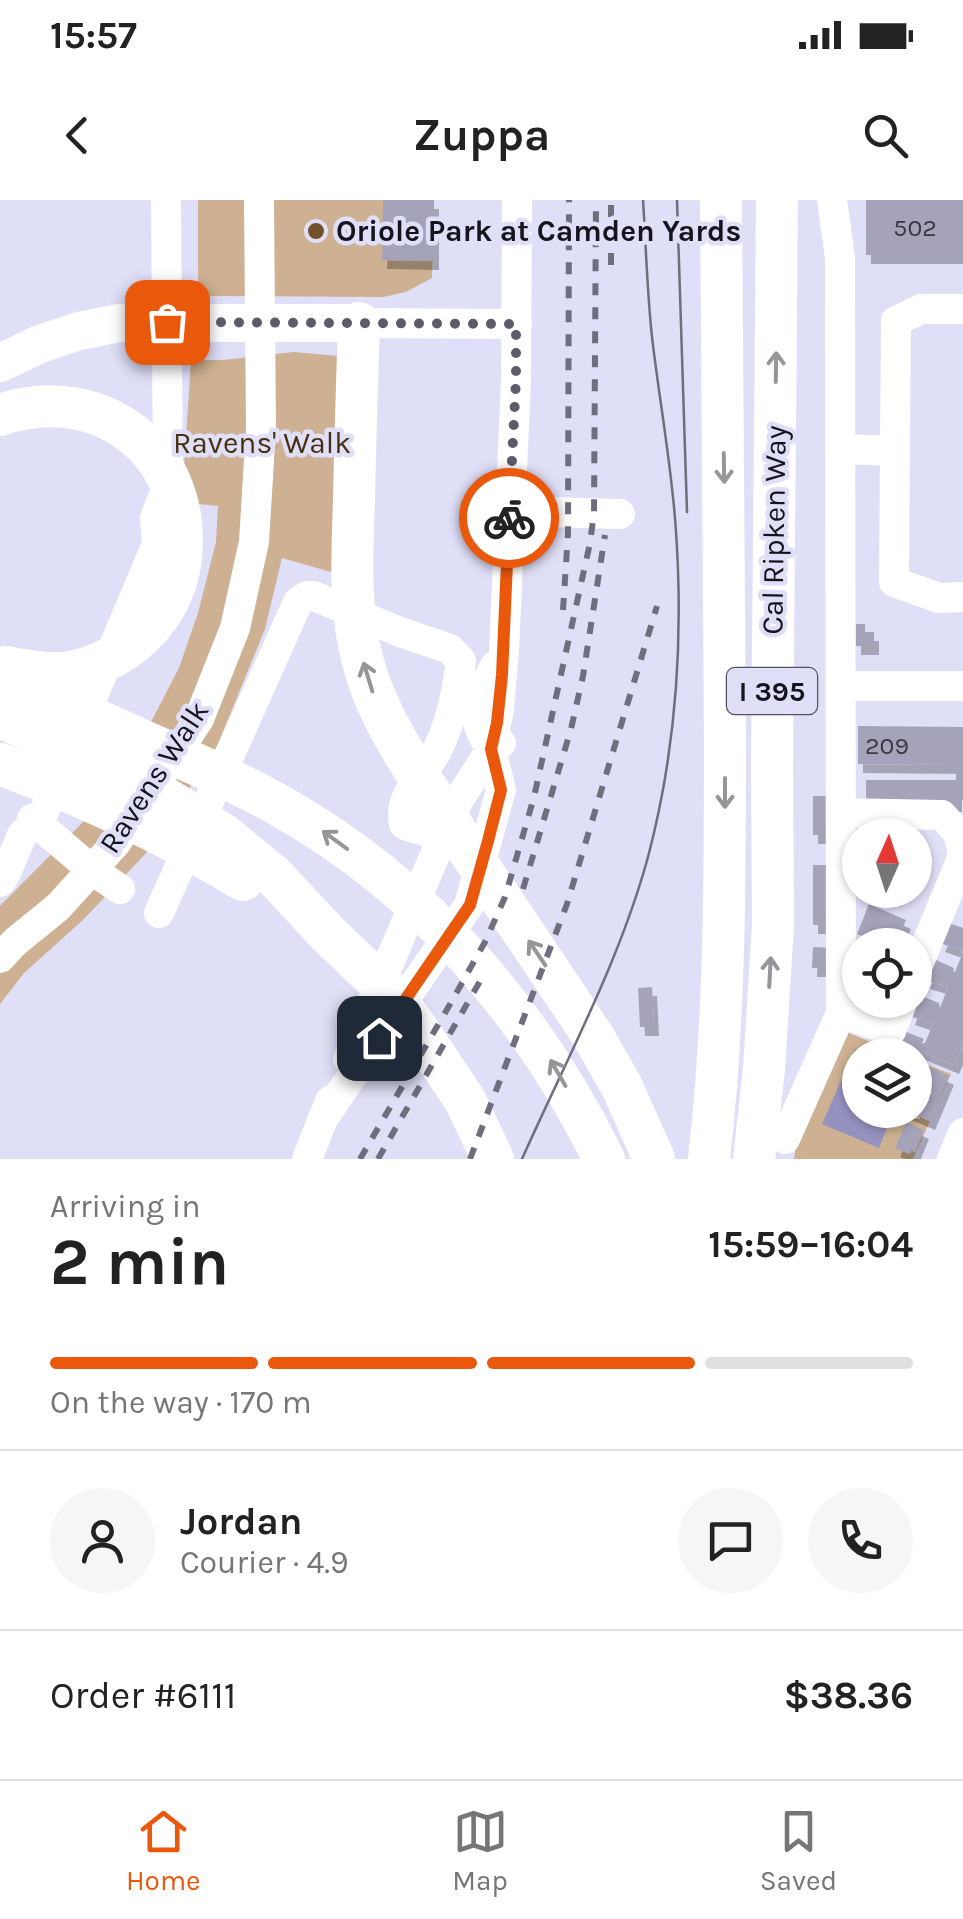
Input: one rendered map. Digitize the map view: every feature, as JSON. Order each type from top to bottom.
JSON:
[{"type":"highway","name":"Cal Ripken Way","points":[[709,1159],[725,920],[720,200]]},
{"type":"highway","name":"Cal Ripken Way","points":[[770,1149],[764,1070],[773,926],[777,200]]},
{"type":"highway","points":[[358,324],[352,547],[355,621],[373,695],[390,731],[593,1036],[654,1159]]},
{"type":"highway","points":[[0,415],[61,405],[104,417],[125,429],[164,468],[182,521],[177,577],[166,605],[134,643],[87,668],[60,673],[0,666]]},
{"type":"highway","points":[[0,677],[244,786],[368,864],[431,917],[517,1014],[549,1059],[604,1159]]},
{"type":"highway","points":[[0,717],[124,772],[224,835],[274,876],[392,996],[414,1024],[465,1100],[493,1159]]},
{"type":"highway","points":[[0,764],[149,827],[328,934]]},
{"type":"main road","points":[[0,363],[78,331],[119,323],[358,324]]},
{"type":"street","points":[[0,882],[22,835],[44,812],[158,544],[155,518],[168,484],[166,200]]},
{"type":"street","name":"Ravens Walk","points":[[0,958],[58,906],[116,842],[199,719],[235,628],[254,542],[261,427],[260,200]]},
{"type":"street","points":[[307,1159],[458,801],[491,749],[504,650],[516,380],[517,200]]},
{"type":"street","points":[[770,1149],[840,1012],[840,258],[832,200]]},
{"type":"street","points":[[963,309],[921,310],[896,321],[894,451],[894,582],[939,598],[963,598]]},
{"type":"street","points":[[358,324],[516,324]]},
{"type":"street","points":[[840,450],[894,451]]},
{"type":"street","points":[[510,511],[620,514]]},
{"type":"street","points":[[159,912],[291,617],[298,602],[306,596],[450,649],[461,660],[454,704],[440,746],[409,790],[401,812],[407,826],[432,832],[448,828]]},
{"type":"street","points":[[841,686],[963,686]]},
{"type":"street","points":[[322,1120],[470,905],[501,790],[491,749]]},
{"type":"street","points":[[842,813],[942,815],[958,833],[963,855],[932,931]]},
{"type":"street","points":[[33,821],[120,889]]},
{"type":"street","points":[[856,1018],[891,1031],[896,1018]]},
{"type":"street","points":[[952,1159],[963,1133]]},
{"type":"green space","name":"Oriole Park at Camden Yards","points":[[198,200],[434,200],[432,278],[406,292],[383,297],[198,296]]},
{"type":"green space","name":"Ravens' Walk","points":[[294,352],[338,356],[338,574],[282,558],[265,629],[217,746],[147,852],[84,919],[24,973],[0,1004],[0,906],[85,820],[152,720],[179,668],[198,613],[216,542],[218,506],[198,504],[184,468],[191,360]]},
{"type":"green space","points":[[842,1041],[842,1128],[927,1128],[913,1159],[794,1159],[796,1146]]},
{"type":"green space","points":[[932,1067],[951,1074],[932,1116]]},
{"type":"shaded area","points":[[842,1079],[842,1128],[887,1128],[879,1148],[822,1124]]},
{"type":"building","points":[[383,200],[434,200],[434,261],[382,260]]},
{"type":"building","points":[[866,200],[963,200],[963,255],[866,255]]},
{"type":"building","points":[[856,624],[865,624],[865,632],[874,632],[874,646],[856,646]]},
{"type":"building","points":[[858,726],[963,727],[963,765],[858,764]]},
{"type":"building","points":[[956,769],[963,769],[963,791],[957,791],[957,803],[866,802],[866,780],[956,780]]},
{"type":"building","points":[[813,796],[834,796],[834,835],[813,835]]},
{"type":"building","points":[[813,865],[834,865],[834,925],[813,925]]},
{"type":"building","points":[[867,908],[878,908],[906,920],[903,928],[859,928]]},
{"type":"building","points":[[949,923],[963,928],[963,951],[940,943]]},
{"type":"building","points":[[813,947],[833,948],[832,968],[812,968]]},
{"type":"building","points":[[963,952],[963,1045],[954,1065],[932,1056],[932,1038],[927,1038],[933,1024],[916,1018],[932,1018],[932,1000],[940,1008],[948,987],[932,982],[934,959],[955,972]]},
{"type":"building","points":[[652,987],[654,1027],[640,1027],[638,988]]},
{"type":"building","points":[[904,1031],[922,1038],[901,1038]]},
{"type":"building","points":[[932,1068],[949,1076],[932,1116]]},
{"type":"building","points":[[903,1128],[924,1130],[915,1152],[895,1148]]},
{"type":"tram line","points":[[522,1159],[607,973],[636,896],[658,815],[672,731],[678,646],[678,560],[650,320],[643,200]]},
{"type":"tram line","points":[[677,200],[687,512]]},
{"type":"railway","points":[[563,610],[568,534],[569,200]]},
{"type":"railway","points":[[360,1159],[485,942],[505,897],[534,797],[594,513],[596,200]]},
{"type":"railway","points":[[611,200],[611,265]]},
{"type":"railway","points":[[523,889],[571,729],[605,535]]},
{"type":"railway","points":[[470,1159],[567,904],[657,606]]},
{"type":"railway","points":[[378,1159],[483,976]]},
{"type":"way so far","points":[[167,322],[516,324],[509,518]]},
{"type":"place","name":"Oriole Park at Camden Yards","points":[[316,231]]},
{"type":"route","points":[[379,1038],[470,905],[501,790],[491,749],[502,675],[509,518]]}]
